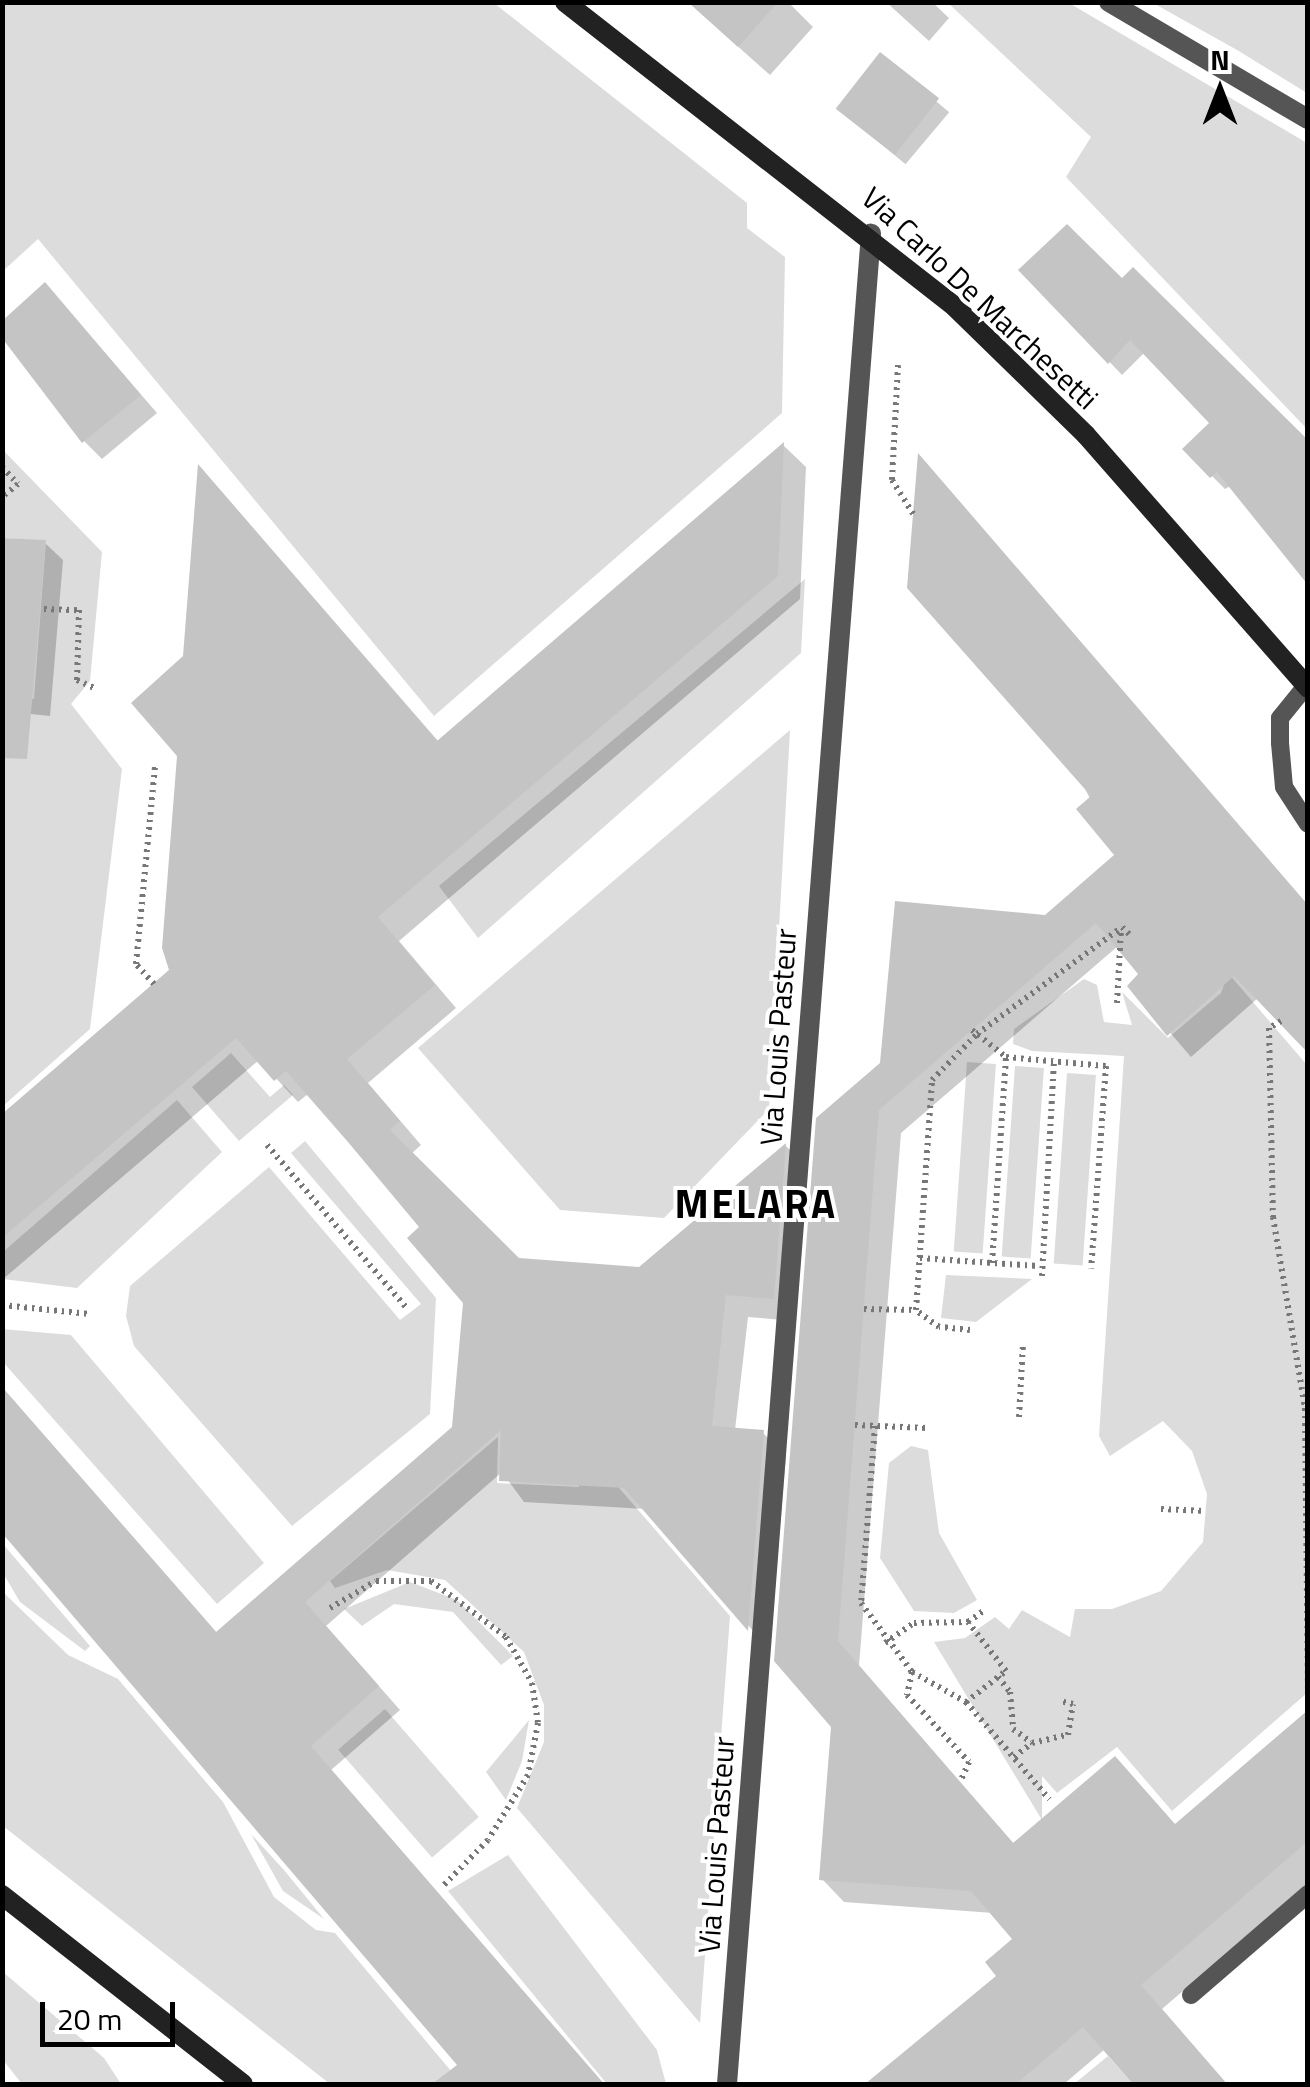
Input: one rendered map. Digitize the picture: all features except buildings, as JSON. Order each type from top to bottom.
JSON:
[{"type":"main road","name":"Via Carlo De Marchesetti","points":[[565,2],[871,234],[1086,436],[1307,687]]},
{"type":"main road","points":[[2,1896],[243,2084]]},
{"type":"street","points":[[1109,2],[1308,119]]},
{"type":"street","name":"Via Louis Pasteur","points":[[727,2084],[871,234]]},
{"type":"lane","points":[[1307,687],[1280,718],[1280,743],[1284,786],[1308,824]]},
{"type":"lane","points":[[1191,1995],[1308,1894]]},
{"type":"path","points":[[898,364],[892,480],[913,514]]},
{"type":"path","points":[[2,467],[18,484],[2,496]]},
{"type":"path","points":[[44,610],[79,610],[77,680],[94,688]]},
{"type":"path","points":[[154,984],[136,964],[155,766]]},
{"type":"path","points":[[1122,928],[1129,934]]},
{"type":"path","points":[[1117,1003],[1122,928]]},
{"type":"path","points":[[916,1310],[932,1080],[974,1032],[1122,928]]},
{"type":"path","points":[[1281,1021],[1269,1028],[1273,1217],[1305,1408],[1308,1692]]},
{"type":"path","points":[[974,1032],[1006,1057],[1106,1066],[1091,1268]]},
{"type":"path","points":[[992,1263],[1006,1057]]},
{"type":"path","points":[[1042,1276],[1038,1266],[1054,1062]]},
{"type":"path","points":[[267,1144],[406,1307]]},
{"type":"path","points":[[920,1258],[1038,1266]]},
{"type":"path","points":[[2,1305],[90,1314]]},
{"type":"path","points":[[864,1309],[916,1310],[938,1327],[970,1330]]},
{"type":"path","points":[[1020,1417],[1023,1344]]},
{"type":"path","points":[[854,1425],[927,1428]]},
{"type":"path","points":[[875,1426],[862,1603],[885,1644],[912,1672],[966,1702],[1049,1799]]},
{"type":"path","points":[[1161,1508],[1206,1511]]},
{"type":"path","points":[[330,1608],[376,1581],[430,1581],[492,1623],[532,1683],[538,1722],[528,1774],[488,1840],[444,1884]]},
{"type":"path","points":[[885,1644],[914,1623],[968,1622],[986,1609]]},
{"type":"path","points":[[966,1702],[1006,1671],[968,1622]]},
{"type":"path","points":[[912,1672],[907,1695],[969,1762],[960,1782]]},
{"type":"path","points":[[998,1677],[1010,1692],[1013,1728],[1032,1743]]},
{"type":"path","points":[[1014,1757],[1032,1743],[1068,1734],[1073,1704],[1060,1701]]},
{"type":"shaded area","points":[[2,3],[494,3],[747,203],[747,228],[785,257],[782,413],[434,716],[38,239],[3,271]]},
{"type":"shaded area","points":[[948,3],[1069,3],[1307,143],[1307,429],[1066,177],[1091,137]]},
{"type":"shaded area","points":[[1153,3],[1307,3],[1307,93],[1237,50]]},
{"type":"shaded area","points":[[3,450],[102,552],[90,681],[71,704],[122,769],[90,1029],[3,1106],[2,696],[34,699],[46,541],[3,538]]},
{"type":"shaded area","points":[[805,579],[801,653],[478,938],[439,886]]},
{"type":"shaded area","points":[[790,730],[769,1109],[664,1218],[560,1210],[418,1048]]},
{"type":"shaded area","points":[[1228,973],[1307,1065],[1307,1693],[1172,1811],[1117,1747],[1057,1793],[1042,1776],[1042,1820],[934,1642],[965,1638],[995,1617],[1009,1629],[1022,1610],[1070,1637],[1075,1609],[1112,1609],[1161,1591],[1203,1542],[1207,1494],[1192,1451],[1163,1421],[1110,1456],[1099,1436],[1124,1056],[1032,1051],[1013,1044],[1014,1029],[1084,979],[1097,985],[1104,1022],[1132,1025],[1122,992],[1168,1038],[1221,993]]},
{"type":"shaded area","points":[[231,1053],[270,1097],[284,1085],[293,1095],[239,1141],[192,1087]]},
{"type":"shaded area","points":[[967,1062],[996,1064],[983,1254],[954,1252]]},
{"type":"shaded area","points":[[1015,1066],[1044,1068],[1031,1259],[1002,1257]]},
{"type":"shaded area","points":[[1067,1073],[1096,1075],[1083,1266],[1054,1264]]},
{"type":"shaded area","points":[[177,1100],[222,1152],[77,1288],[3,1279],[3,1252]]},
{"type":"shaded area","points":[[305,1141],[436,1298],[430,1414],[292,1526],[134,1346],[126,1316],[130,1286],[269,1167],[400,1320],[421,1304],[291,1153]]},
{"type":"shaded area","points":[[946,1275],[1032,1279],[976,1322],[941,1318]]},
{"type":"shaded area","points":[[2,1329],[71,1335],[264,1563],[217,1604],[3,1362]]},
{"type":"shaded area","points":[[498,1437],[497,1483],[579,1487],[581,1444],[730,1616],[700,2023],[517,1808],[544,1742],[544,1705],[524,1652],[445,1580],[387,1570],[335,1588],[330,1581]]},
{"type":"shaded area","points":[[911,1446],[928,1450],[939,1533],[977,1600],[954,1613],[914,1611],[880,1558],[889,1463]]},
{"type":"shaded area","points":[[3,1544],[90,1646],[85,1651],[20,1602],[3,1573]]},
{"type":"shaded area","points":[[410,1582],[457,1600],[513,1656],[501,1665],[453,1612],[394,1604],[362,1626],[344,1609]]},
{"type":"shaded area","points":[[2,1591],[68,1655],[118,1679],[223,1802],[274,1897],[316,1930],[335,1933],[462,2084],[330,2084],[3,1826]]},
{"type":"shaded area","points":[[385,1709],[479,1817],[432,1858],[338,1750]]},
{"type":"shaded area","points":[[529,1720],[522,1761],[506,1800],[486,1772]]},
{"type":"shaded area","points":[[251,1834],[284,1870],[324,1919],[283,1891]]},
{"type":"shaded area","points":[[508,1855],[657,2050],[666,2084],[607,2084],[448,1891]]},
{"type":"shaded area","points":[[3,1972],[104,2058],[121,2084],[22,2084],[3,2060]]},
{"type":"shaded area","points":[[1108,2056],[1133,2084],[1074,2084]]},
{"type":"district","name":"MELARA","points":[[756,1204]]}]
